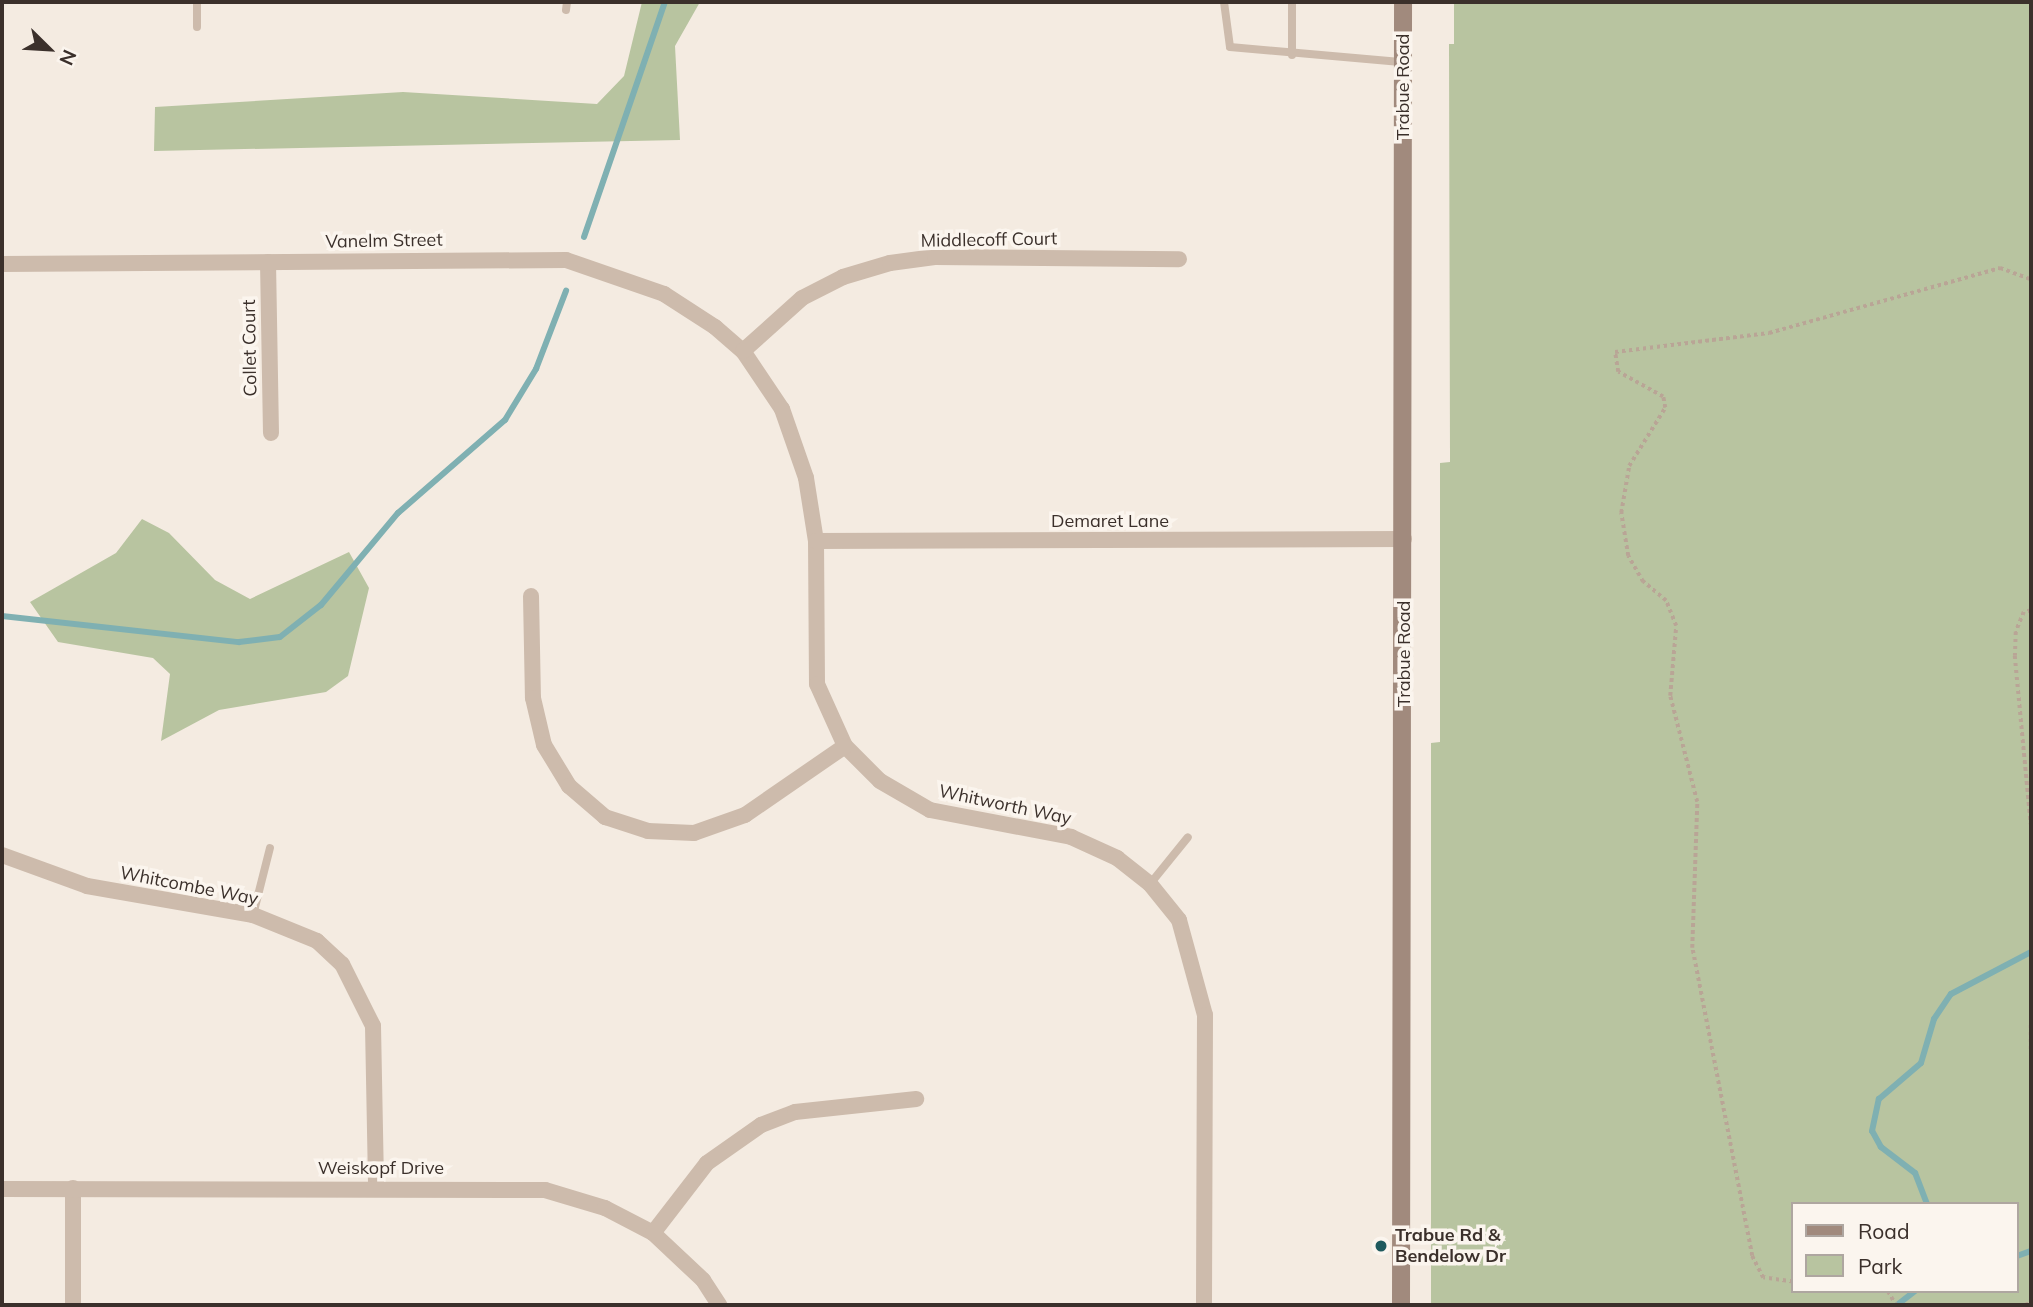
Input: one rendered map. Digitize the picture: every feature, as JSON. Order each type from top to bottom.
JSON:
[{"type":"main road","name":"Trabue Road","points":[[1401,1305],[1403,2]]},
{"type":"street","name":"Middlecoff Court","points":[[743,351],[802,298],[843,277],[890,263],[935,257],[1180,259]]},
{"type":"street","name":"Vanelm Street","points":[[2,264],[566,260],[664,294],[743,351]]},
{"type":"street","name":"Collet Court","points":[[268,262],[271,433]]},
{"type":"street","name":"Whitworth Way","points":[[743,351],[782,409],[795,440],[816,541],[813,654],[817,684],[845,746],[904,799],[957,816],[1071,837],[1117,859],[1150,884],[1180,920],[1205,1015],[1204,1305]]},
{"type":"street","name":"Demaret Lane","points":[[816,541],[1404,539]]},
{"type":"street","points":[[531,596],[533,698],[544,745],[569,786],[605,817],[649,831],[694,833],[744,816],[845,746]]},
{"type":"street","name":"Whitcombe Way","points":[[2,856],[87,886],[253,915],[317,941],[342,964],[362,994],[375,1050],[376,1186]]},
{"type":"street","points":[[653,1233],[707,1163],[761,1125],[795,1112],[916,1099]]},
{"type":"street","name":"Weiskopf Drive","points":[[2,1189],[376,1186],[545,1190],[605,1208],[653,1233],[703,1280],[719,1305]]},
{"type":"street","points":[[73,1188],[74,1305]]},
{"type":"lane","points":[[197,2],[197,27]]},
{"type":"lane","points":[[1224,2],[1230,47],[1292,55],[1403,62]]},
{"type":"lane","points":[[1292,2],[1292,55]]},
{"type":"lane","points":[[1150,884],[1188,837]]},
{"type":"lane","points":[[253,915],[270,848]]},
{"type":"path","points":[[1792,1282],[1763,1278],[1749,1245],[1692,948],[1697,802],[1670,696],[1676,626],[1666,601],[1643,582],[1628,556],[1621,513],[1629,466],[1665,408],[1663,397],[1618,372],[1615,352],[1769,333],[2000,268],[2031,279]]},
{"type":"path","points":[[2031,611],[2024,612],[2017,632],[2015,656],[2031,824]]},
{"type":"path","points":[[2031,1025],[2031,1053]]},
{"type":"path","points":[[2025,1305],[2031,1302]]},
{"type":"green space","points":[[642,2],[700,2],[675,46],[680,140],[154,151],[155,107],[403,92],[597,104],[624,76]]},
{"type":"green space","points":[[1454,2],[2031,2],[2031,1305],[1431,1305],[1431,743],[1440,742],[1440,463],[1450,462],[1449,44],[1454,44]]},
{"type":"green space","points":[[142,519],[169,533],[215,580],[250,599],[349,552],[369,588],[348,676],[326,692],[219,710],[161,741],[170,674],[153,658],[58,642],[30,602],[116,553]]},
{"type":"waterway","points":[[584,237],[665,2]]},
{"type":"waterway","points":[[2,616],[239,642],[280,637],[321,605],[398,513],[505,420],[536,369],[566,291]]},
{"type":"waterway","points":[[1926,1202],[1915,1173],[1881,1147],[1872,1131],[1879,1099],[1921,1063],[1934,1019],[1951,994],[2031,952]]},
{"type":"waterway","points":[[2019,1255],[2031,1251]]},
{"type":"waterway","points":[[1897,1305],[1912,1293]]},
{"type":"place","name":"Trabue Rd & Bendelow Dr","points":[[1381,1246]]}]
